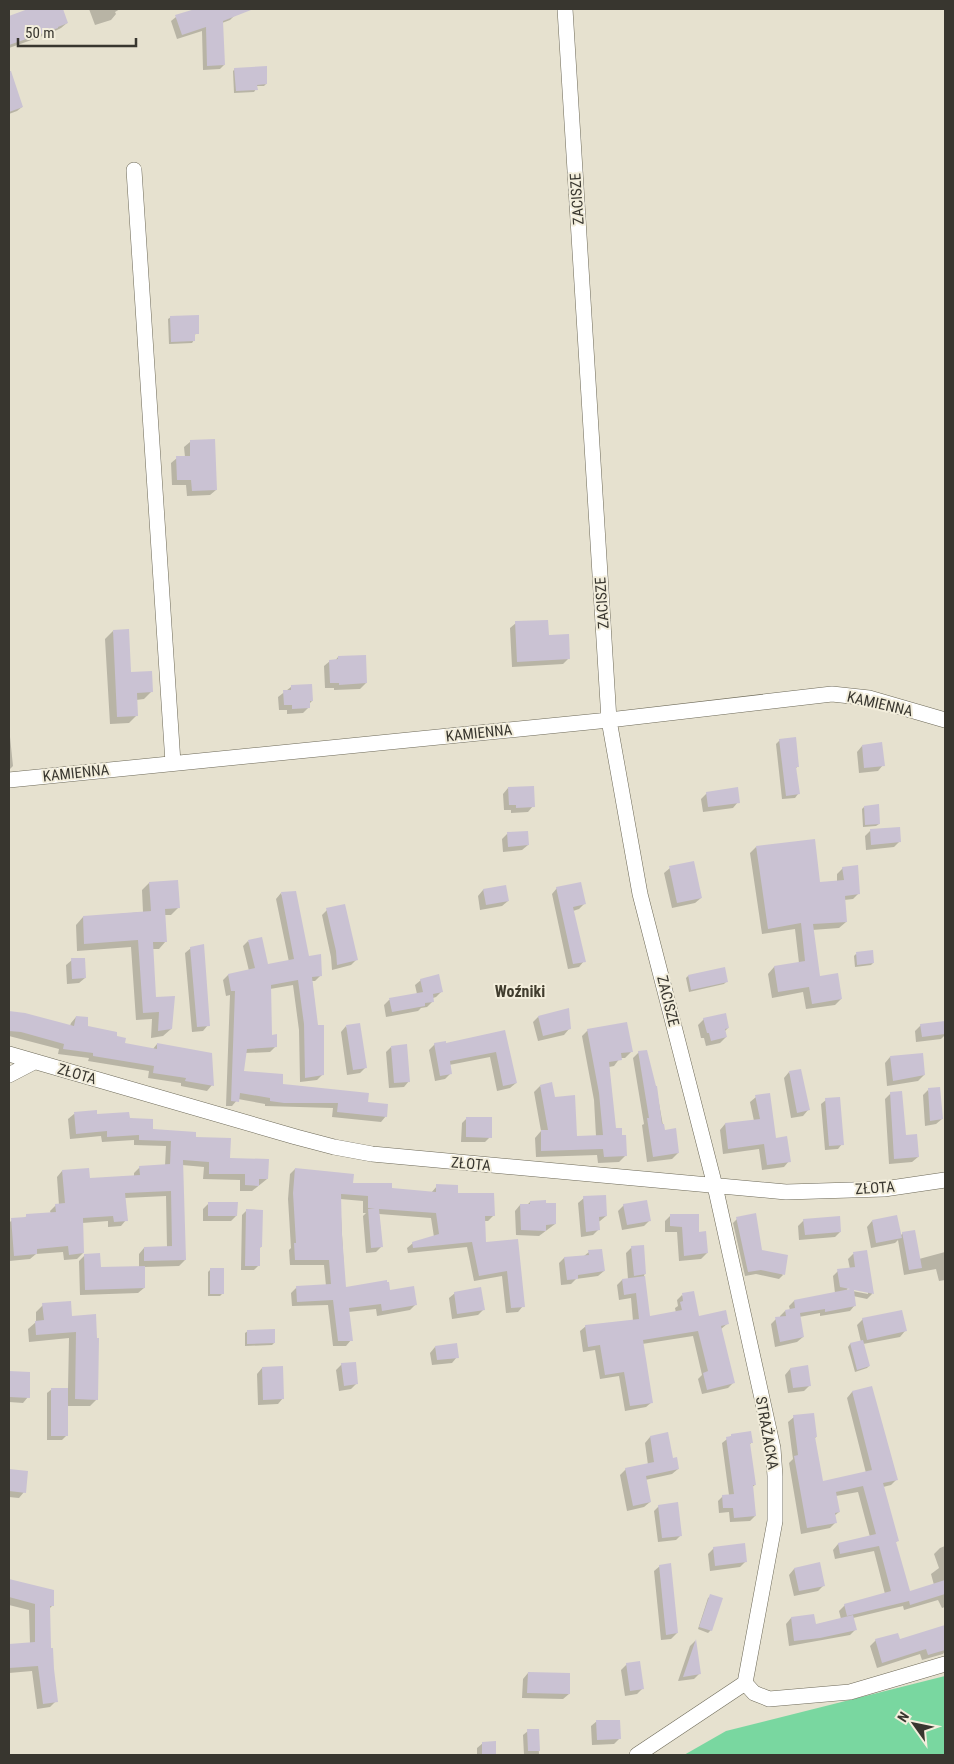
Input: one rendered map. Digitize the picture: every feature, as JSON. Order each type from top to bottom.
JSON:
[{"type":"street","name":"ZACISZE","points":[[565,9],[609,720],[640,894],[715,1186]]},
{"type":"street","points":[[134,170],[173,763]]},
{"type":"street","name":"KAMIENNA","points":[[9,780],[609,720],[832,694],[869,698],[945,720]]},
{"type":"street","name":"ZŁOTA","points":[[9,1054],[334,1147],[406,1158],[786,1192],[884,1189],[945,1180]]},
{"type":"street","points":[[9,1076],[34,1062]]},
{"type":"street","name":"STRAŻACKA","points":[[715,1186],[773,1448],[775,1476],[775,1522],[744,1683]]},
{"type":"street","points":[[637,1755],[744,1683],[754,1693],[769,1698],[850,1692],[945,1664]]},
{"type":"green space","points":[[945,1676],[945,1755],[684,1755],[726,1731]]},
{"type":"building","points":[[28,9],[63,9],[68,23],[9,45],[9,16]]},
{"type":"building","points":[[195,9],[251,9],[223,21],[225,65],[207,66],[206,27],[182,35],[175,15]]},
{"type":"building","points":[[267,66],[267,84],[257,85],[258,90],[236,91],[234,68]]},
{"type":"building","points":[[9,71],[11,71],[23,107],[9,112]]},
{"type":"building","points":[[199,315],[199,334],[195,334],[195,341],[171,342],[170,316]]},
{"type":"building","points":[[215,439],[217,490],[192,491],[191,480],[177,480],[176,456],[190,456],[190,440]]},
{"type":"building","points":[[548,620],[549,635],[569,634],[570,659],[517,662],[515,621]]},
{"type":"building","points":[[129,629],[131,672],[152,671],[153,692],[137,693],[138,716],[117,717],[113,630]]},
{"type":"building","points":[[366,655],[367,683],[339,685],[339,683],[330,683],[329,660],[338,659],[338,656]]},
{"type":"building","points":[[312,684],[313,701],[310,701],[310,708],[292,709],[292,705],[284,705],[283,690],[291,690],[291,685]]},
{"type":"building","points":[[796,737],[799,767],[796,767],[800,794],[786,796],[779,739]]},
{"type":"building","points":[[882,742],[885,766],[864,768],[862,745]]},
{"type":"building","points":[[534,786],[535,807],[516,808],[516,805],[509,805],[508,787]]},
{"type":"building","points":[[738,787],[740,803],[708,807],[706,792]]},
{"type":"building","points":[[879,804],[880,824],[865,825],[864,806]]},
{"type":"building","points":[[900,827],[901,842],[871,845],[870,829]]},
{"type":"building","points":[[528,831],[529,845],[508,847],[507,832]]},
{"type":"building","points":[[815,839],[820,882],[844,880],[842,867],[858,865],[860,894],[845,896],[847,922],[813,924],[820,976],[838,973],[842,999],[812,1004],[809,987],[778,992],[774,966],[805,961],[801,923],[768,929],[756,846]]},
{"type":"building","points":[[694,861],[702,898],[677,903],[669,866]]},
{"type":"building","points":[[178,880],[180,908],[165,909],[167,942],[153,942],[156,997],[175,996],[172,1029],[158,1031],[159,1012],[143,1013],[138,940],[84,944],[83,916],[151,911],[149,882]]},
{"type":"building","points":[[581,882],[586,904],[573,907],[586,962],[573,964],[556,887]]},
{"type":"building","points":[[506,885],[509,901],[486,905],[483,889]]},
{"type":"building","points":[[296,891],[309,956],[321,954],[322,976],[312,977],[318,1025],[324,1025],[324,1075],[305,1078],[304,1024],[298,980],[271,985],[272,1035],[277,1034],[277,1047],[247,1049],[244,1071],[283,1074],[283,1084],[369,1093],[368,1102],[388,1104],[387,1117],[337,1112],[338,1103],[284,1103],[270,1101],[270,1098],[240,1093],[239,1102],[231,1101],[235,991],[231,991],[228,974],[255,968],[248,940],[262,937],[268,964],[294,959],[281,892]]},
{"type":"building","points":[[345,904],[358,960],[337,965],[336,951],[326,908]]},
{"type":"building","points":[[204,944],[210,1026],[197,1027],[190,947]]},
{"type":"building","points":[[873,950],[874,963],[857,965],[856,952]]},
{"type":"building","points":[[71,958],[85,958],[86,978],[72,979]]},
{"type":"building","points":[[725,967],[728,982],[691,990],[688,975]]},
{"type":"building","points":[[439,974],[443,992],[433,994],[434,1002],[425,1003],[425,1006],[392,1012],[389,998],[423,992],[420,979]]},
{"type":"building","points":[[569,1008],[571,1029],[543,1036],[538,1016]]},
{"type":"building","points":[[9,1011],[25,1013],[74,1026],[76,1016],[88,1017],[88,1026],[117,1032],[117,1036],[126,1038],[125,1043],[157,1049],[157,1043],[212,1053],[214,1086],[185,1081],[186,1078],[153,1073],[154,1066],[93,1056],[93,1053],[63,1049],[64,1044],[21,1032],[9,1031]]},
{"type":"building","points":[[726,1013],[729,1028],[725,1029],[727,1037],[711,1041],[703,1018]]},
{"type":"building","points":[[945,1021],[945,1034],[922,1037],[920,1024]]},
{"type":"building","points":[[627,1022],[633,1052],[621,1053],[622,1060],[609,1062],[616,1128],[622,1128],[622,1135],[626,1135],[627,1156],[604,1157],[603,1149],[541,1151],[541,1130],[548,1130],[540,1085],[552,1082],[555,1097],[575,1095],[577,1136],[603,1135],[599,1093],[587,1029]]},
{"type":"building","points":[[360,1023],[367,1068],[353,1070],[346,1025]]},
{"type":"building","points":[[505,1030],[517,1083],[503,1086],[496,1052],[450,1061],[452,1074],[440,1076],[434,1043],[446,1041],[446,1043]]},
{"type":"building","points":[[407,1044],[410,1082],[394,1083],[391,1046]]},
{"type":"building","points":[[647,1050],[657,1086],[662,1124],[664,1124],[665,1130],[676,1128],[679,1153],[653,1157],[647,1118],[649,1118],[638,1051]]},
{"type":"building","points":[[923,1053],[925,1075],[893,1081],[890,1056]]},
{"type":"building","points":[[801,1069],[810,1110],[797,1113],[789,1071]]},
{"type":"building","points":[[940,1087],[943,1119],[930,1121],[928,1088]]},
{"type":"building","points":[[902,1091],[906,1135],[917,1134],[919,1157],[894,1159],[890,1092]]},
{"type":"building","points":[[770,1093],[776,1138],[787,1136],[791,1162],[767,1165],[764,1144],[728,1149],[725,1123],[760,1119],[755,1095]]},
{"type":"building","points":[[840,1097],[844,1145],[829,1146],[825,1098]]},
{"type":"building","points":[[97,1110],[97,1114],[129,1112],[130,1118],[153,1119],[153,1129],[196,1132],[196,1137],[231,1138],[230,1158],[269,1159],[268,1179],[259,1179],[259,1186],[245,1185],[245,1174],[209,1174],[209,1162],[183,1160],[186,1260],[144,1261],[144,1247],[172,1246],[171,1191],[125,1193],[128,1221],[114,1222],[113,1216],[83,1218],[84,1253],[69,1255],[68,1246],[37,1249],[37,1254],[14,1256],[11,1218],[26,1217],[26,1214],[56,1212],[55,1204],[65,1203],[62,1170],[89,1168],[90,1178],[140,1175],[139,1166],[170,1164],[171,1141],[139,1140],[139,1135],[107,1137],[107,1131],[76,1134],[74,1112]]},
{"type":"building","points":[[466,1117],[492,1117],[492,1138],[466,1137]]},
{"type":"building","points":[[295,1168],[354,1174],[353,1183],[392,1183],[392,1188],[436,1192],[436,1184],[458,1185],[458,1193],[494,1193],[495,1216],[485,1216],[486,1242],[518,1239],[525,1307],[511,1308],[507,1271],[479,1276],[472,1242],[413,1248],[412,1242],[439,1234],[436,1213],[379,1209],[383,1247],[371,1248],[368,1209],[375,1209],[368,1208],[368,1196],[341,1194],[346,1287],[387,1280],[390,1290],[414,1286],[417,1305],[382,1311],[381,1304],[349,1308],[353,1341],[338,1341],[333,1300],[297,1302],[296,1286],[331,1284],[329,1260],[295,1260],[294,1243],[296,1243],[293,1193]]},
{"type":"building","points":[[606,1195],[607,1216],[599,1217],[600,1230],[586,1232],[583,1196]]},
{"type":"building","points":[[546,1200],[546,1203],[556,1203],[556,1224],[546,1225],[546,1231],[521,1230],[520,1204],[530,1204],[530,1201]]},
{"type":"building","points":[[647,1200],[651,1221],[627,1225],[623,1204]]},
{"type":"building","points":[[208,1202],[238,1202],[237,1216],[208,1216]]},
{"type":"building","points":[[246,1209],[263,1210],[260,1266],[245,1266]]},
{"type":"building","points":[[756,1213],[762,1250],[788,1255],[785,1275],[761,1270],[748,1272],[736,1217]]},
{"type":"building","points":[[670,1214],[699,1214],[699,1232],[706,1231],[708,1253],[684,1256],[682,1227],[670,1226]]},
{"type":"building","points":[[897,1215],[902,1238],[876,1243],[872,1220]]},
{"type":"building","points":[[840,1216],[841,1232],[805,1235],[803,1219]]},
{"type":"building","points":[[915,1230],[922,1268],[909,1270],[902,1232]]},
{"type":"building","points":[[644,1245],[646,1274],[634,1276],[631,1246]]},
{"type":"building","points":[[602,1249],[605,1271],[578,1275],[578,1279],[567,1280],[564,1257],[589,1255],[588,1250]]},
{"type":"building","points":[[867,1250],[874,1294],[854,1290],[856,1306],[825,1312],[825,1309],[800,1313],[804,1337],[780,1342],[775,1317],[786,1316],[785,1310],[795,1308],[794,1300],[850,1289],[840,1287],[837,1269],[855,1267],[853,1252]]},
{"type":"building","points":[[100,1253],[101,1267],[145,1266],[145,1288],[85,1290],[84,1254]]},
{"type":"building","points":[[210,1268],[224,1268],[224,1294],[210,1294]]},
{"type":"building","points":[[645,1276],[650,1316],[682,1310],[680,1302],[683,1301],[682,1293],[694,1291],[699,1316],[726,1310],[729,1324],[721,1326],[735,1383],[707,1390],[703,1373],[708,1371],[698,1331],[643,1340],[653,1403],[630,1406],[624,1372],[605,1375],[600,1345],[588,1347],[585,1325],[639,1319],[636,1293],[624,1295],[622,1279]]},
{"type":"building","points":[[481,1287],[485,1310],[457,1314],[454,1292]]},
{"type":"building","points":[[71,1301],[72,1316],[96,1314],[97,1338],[99,1338],[98,1400],[75,1399],[76,1332],[36,1335],[35,1321],[44,1320],[42,1303]]},
{"type":"building","points":[[902,1310],[907,1331],[867,1340],[862,1318]]},
{"type":"building","points":[[275,1329],[275,1343],[247,1344],[247,1330]]},
{"type":"building","points":[[863,1340],[870,1366],[857,1370],[850,1343]]},
{"type":"building","points":[[457,1343],[459,1358],[437,1360],[435,1346]]},
{"type":"building","points":[[356,1362],[358,1384],[344,1386],[341,1363]]},
{"type":"building","points":[[808,1365],[811,1386],[793,1388],[790,1368]]},
{"type":"building","points":[[283,1366],[284,1399],[263,1400],[262,1367]]},
{"type":"building","points":[[9,1371],[30,1372],[30,1398],[9,1397]]},
{"type":"building","points":[[872,1386],[898,1480],[883,1483],[899,1541],[896,1542],[910,1591],[945,1580],[945,1594],[910,1605],[909,1601],[847,1616],[844,1604],[891,1591],[879,1546],[840,1554],[838,1543],[876,1534],[863,1486],[836,1492],[840,1512],[835,1513],[837,1523],[807,1528],[794,1456],[798,1455],[793,1415],[814,1413],[817,1437],[815,1437],[823,1481],[872,1470],[852,1391]]},
{"type":"building","points":[[51,1388],[68,1388],[68,1436],[51,1436]]},
{"type":"building","points":[[751,1431],[753,1443],[750,1443],[756,1485],[753,1485],[756,1516],[734,1518],[733,1508],[723,1508],[722,1495],[734,1494],[726,1437],[731,1436],[731,1434]]},
{"type":"building","points":[[668,1432],[673,1458],[677,1457],[679,1469],[646,1476],[651,1502],[633,1506],[625,1468],[654,1462],[650,1436]]},
{"type":"building","points":[[9,1469],[28,1471],[26,1493],[9,1491]]},
{"type":"building","points":[[678,1502],[682,1536],[662,1538],[658,1505]]},
{"type":"building","points":[[745,1543],[747,1562],[715,1566],[713,1547]]},
{"type":"building","points":[[820,1562],[825,1586],[799,1591],[794,1568]]},
{"type":"building","points":[[671,1563],[678,1633],[666,1635],[659,1565]]},
{"type":"building","points":[[9,1579],[54,1590],[54,1606],[50,1606],[51,1648],[53,1648],[58,1702],[43,1704],[38,1666],[9,1668],[9,1644],[35,1642],[35,1604],[9,1597]]},
{"type":"building","points":[[710,1594],[723,1598],[712,1631],[699,1627]]},
{"type":"building","points":[[814,1614],[816,1624],[853,1615],[857,1630],[820,1638],[794,1641],[791,1617]]},
{"type":"building","points":[[945,1625],[945,1650],[928,1655],[926,1649],[882,1663],[875,1639],[898,1633],[900,1639]]},
{"type":"building","points":[[696,1639],[701,1674],[683,1677]]},
{"type":"building","points":[[640,1661],[644,1689],[630,1691],[626,1663]]},
{"type":"building","points":[[528,1672],[570,1673],[570,1694],[527,1693]]},
{"type":"building","points":[[596,1720],[620,1720],[621,1739],[597,1740]]},
{"type":"building","points":[[527,1729],[539,1729],[540,1751],[528,1751]]},
{"type":"building","points":[[496,1741],[496,1755],[482,1755],[482,1742]]},
{"type":"district","name":"Woźniki","points":[[520,991]]}]
